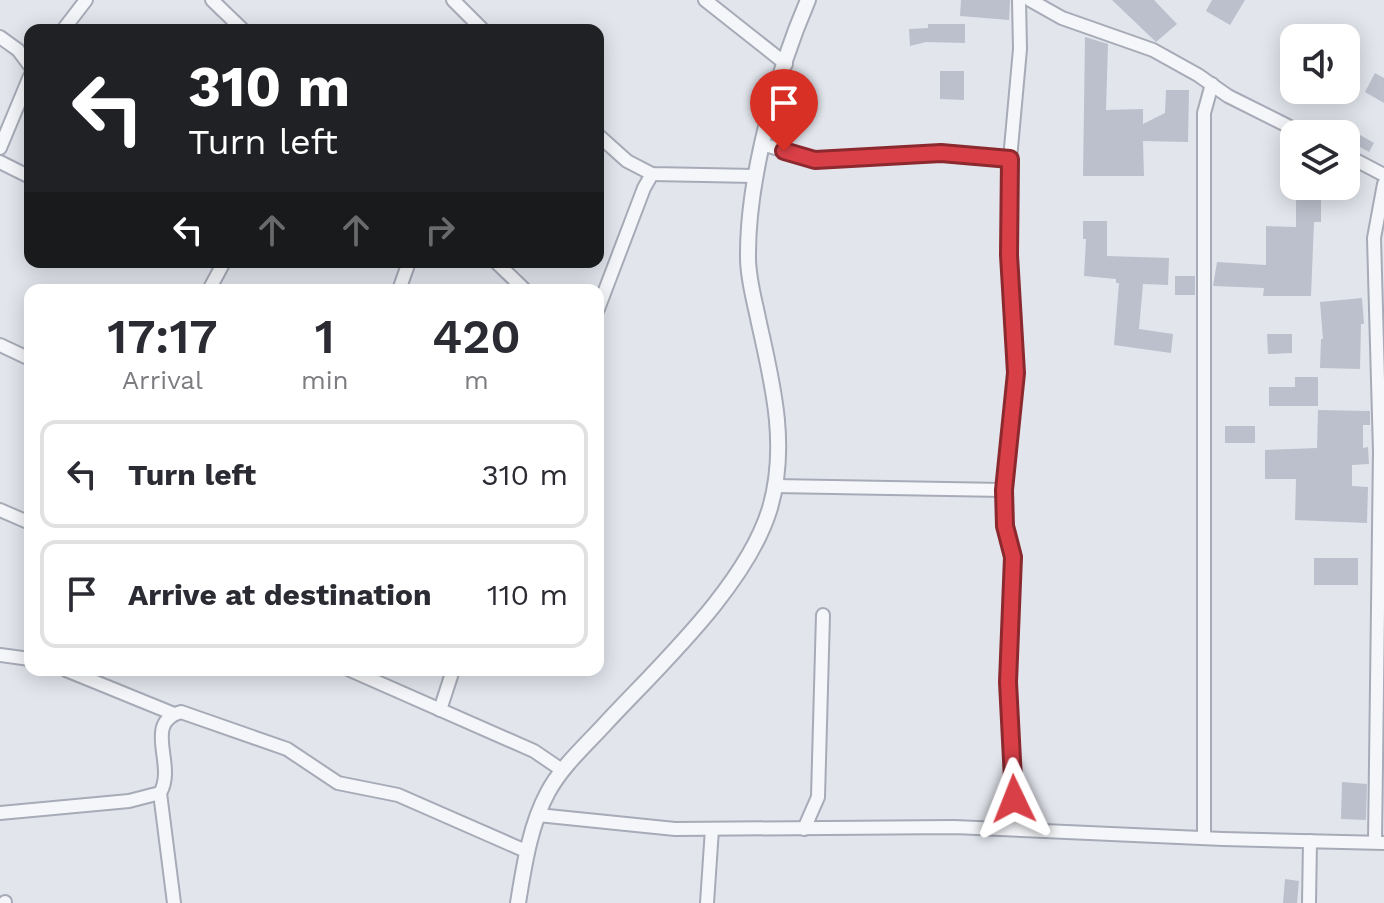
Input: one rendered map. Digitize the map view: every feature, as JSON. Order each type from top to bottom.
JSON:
[{"type":"street","points":[[68,24],[86,0]]},
{"type":"street","points":[[212,0],[237,24]]},
{"type":"street","points":[[453,0],[477,24]]},
{"type":"street","points":[[705,0],[786,64]]},
{"type":"street","points":[[518,903],[528,852],[548,791],[562,770],[686,637],[745,562],[759,535],[775,486],[778,411],[748,259],[755,176],[762,144],[808,0]]},
{"type":"street","points":[[1015,829],[1008,682],[1013,557],[1005,526],[1004,490],[1016,373],[1009,255],[1010,159],[1020,49],[1019,0]]},
{"type":"street","points":[[1030,0],[1062,18],[1153,50],[1280,121]]},
{"type":"street","points":[[0,37],[24,58]]},
{"type":"street","points":[[1204,838],[1204,113],[1212,84]]},
{"type":"street","points":[[0,148],[24,90]]},
{"type":"street","points":[[604,140],[627,161],[652,174],[755,176]]},
{"type":"street","points":[[762,144],[815,160],[941,153],[1010,159]]},
{"type":"street","points":[[0,162],[24,174]]},
{"type":"street","points":[[1360,162],[1384,175]]},
{"type":"street","points":[[604,293],[652,174]]},
{"type":"street","points":[[538,815],[675,829],[1015,829],[1380,842],[1380,451],[1374,238],[1384,184]]},
{"type":"street","points":[[502,268],[519,284]]},
{"type":"street","points":[[0,345],[24,356]]},
{"type":"street","points":[[775,486],[1004,490]]},
{"type":"street","points":[[0,510],[24,520]]},
{"type":"street","points":[[804,829],[818,797],[823,615]]},
{"type":"street","points":[[0,655],[24,658]]},
{"type":"street","points":[[81,676],[174,714],[189,713],[287,749],[338,783],[398,795],[528,852]]},
{"type":"street","points":[[364,676],[534,751],[562,770]]},
{"type":"street","points":[[440,710],[451,676]]},
{"type":"street","points":[[174,714],[162,727],[160,737],[167,773],[160,793],[174,903]]},
{"type":"street","points":[[0,813],[129,801],[160,793]]},
{"type":"street","points":[[707,903],[712,829]]},
{"type":"street","points":[[1309,903],[1310,841]]},
{"type":"building","points":[[961,0],[1010,0],[1009,20],[960,16]]},
{"type":"building","points":[[1112,0],[1154,0],[1177,24],[1156,42]]},
{"type":"building","points":[[1212,0],[1245,0],[1230,25],[1206,11]]},
{"type":"building","points":[[928,24],[965,24],[965,43],[926,42],[910,46],[909,29],[928,28]]},
{"type":"building","points":[[1085,37],[1108,44],[1106,110],[1143,109],[1143,124],[1165,113],[1166,90],[1189,90],[1188,142],[1143,141],[1144,176],[1083,176]]},
{"type":"building","points":[[940,71],[964,71],[964,100],[940,99]]},
{"type":"building","points":[[1375,73],[1384,78],[1384,103],[1365,92]]},
{"type":"building","points":[[1360,135],[1374,143],[1369,152],[1360,147]]},
{"type":"building","points":[[1296,200],[1321,200],[1321,222],[1314,222],[1311,296],[1263,296],[1264,288],[1213,286],[1217,262],[1266,265],[1266,226],[1296,227]]},
{"type":"building","points":[[1083,221],[1107,221],[1107,256],[1169,258],[1168,285],[1143,284],[1139,329],[1173,334],[1171,353],[1114,345],[1119,283],[1116,279],[1084,276],[1086,239],[1083,239]]},
{"type":"building","points":[[1175,276],[1195,276],[1195,295],[1175,295]]},
{"type":"building","points":[[1362,298],[1364,324],[1361,324],[1360,369],[1320,368],[1323,339],[1320,302]]},
{"type":"building","points":[[1267,334],[1292,334],[1292,353],[1268,354]]},
{"type":"building","points":[[1295,377],[1318,377],[1318,406],[1269,406],[1269,387],[1295,387]]},
{"type":"building","points":[[1318,410],[1370,411],[1370,425],[1363,425],[1363,448],[1368,447],[1369,464],[1352,465],[1352,486],[1368,487],[1367,523],[1295,520],[1296,479],[1265,479],[1265,450],[1317,448]]},
{"type":"building","points":[[1225,426],[1255,426],[1255,443],[1225,443]]},
{"type":"building","points":[[1314,558],[1358,558],[1358,585],[1314,585]]},
{"type":"building","points":[[1342,782],[1367,784],[1366,820],[1341,819]]},
{"type":"building","points":[[1285,879],[1299,881],[1297,903],[1283,903]]},
{"type":"route","points":[[784,151],[815,160],[941,153],[1010,159],[1009,255],[1016,373],[1004,490],[1005,526],[1012,542],[1014,578],[1008,682],[1014,799]]}]
